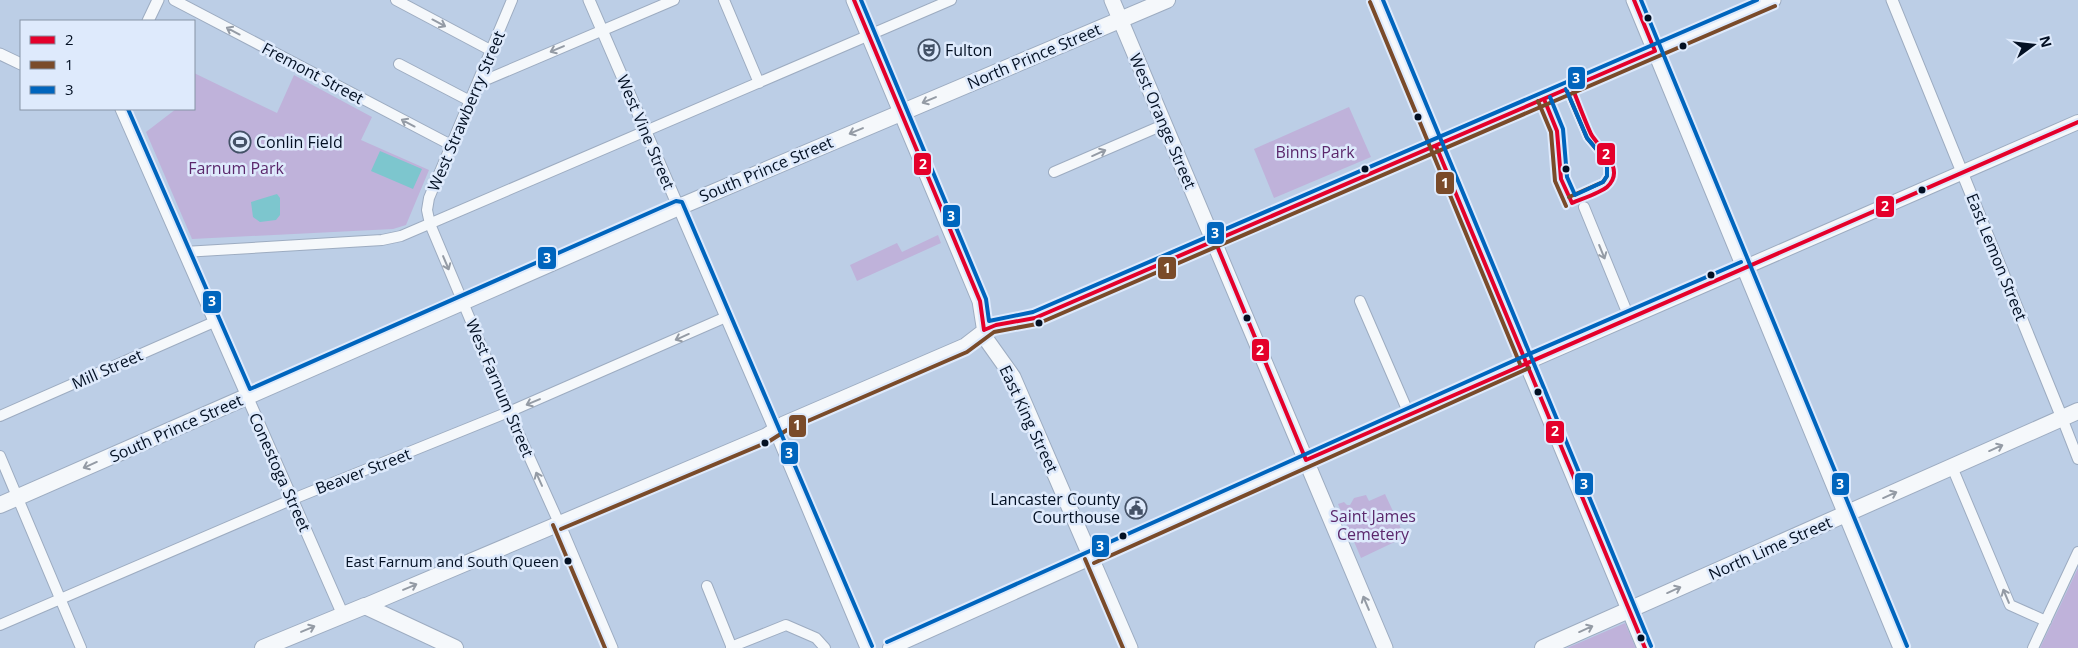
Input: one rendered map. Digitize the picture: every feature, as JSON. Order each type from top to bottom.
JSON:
[{"type":"highway","name":"North Prince Street","points":[[901,112],[1167,0]]},
{"type":"highway","name":"South Prince Street","points":[[0,505],[463,301],[901,112]]},
{"type":"highway","name":"North Lime Street","points":[[1543,648],[2078,412]]},
{"type":"highway","points":[[263,648],[365,606],[455,648]]},
{"type":"main road","name":"East King Street","points":[[854,0],[980,301],[984,330],[991,348],[1013,378],[1130,648]]},
{"type":"main road","name":"West Orange Street","points":[[1112,0],[1163,125],[1215,241],[1384,648]]},
{"type":"main road","points":[[1376,0],[1645,648]]},
{"type":"main road","points":[[1634,0],[1901,648]]},
{"type":"main road","points":[[365,606],[766,436],[775,430],[965,346],[984,330],[996,324],[1022,322],[1035,318],[1773,0]]},
{"type":"main road","points":[[890,648],[1526,362],[2078,122]]},
{"type":"street","points":[[148,20],[158,0]]},
{"type":"street","name":"Fremont Street","points":[[174,0],[451,146]]},
{"type":"street","points":[[396,0],[492,51]]},
{"type":"street","name":"West Strawberry Street","points":[[430,224],[427,210],[429,198],[512,0]]},
{"type":"street","name":"West Vine Street","points":[[589,0],[775,430],[866,648]]},
{"type":"street","points":[[480,79],[488,79],[674,0]]},
{"type":"street","points":[[724,0],[759,83]]},
{"type":"street","points":[[184,252],[392,238],[430,224],[951,0]]},
{"type":"street","name":"East Lemon Street","points":[[1892,0],[2078,460]]},
{"type":"street","points":[[0,54],[20,64]]},
{"type":"street","points":[[399,64],[470,101]]},
{"type":"street","name":"Conestoga Street","points":[[121,110],[343,615]]},
{"type":"street","points":[[1054,172],[1163,125]]},
{"type":"street","points":[[1584,207],[1629,317]]},
{"type":"street","name":"West Farnum Street","points":[[430,224],[509,412],[559,523]]},
{"type":"street","points":[[1360,301],[1409,414]]},
{"type":"street","name":"Beaver Street","points":[[0,624],[293,499],[509,412],[726,317]]},
{"type":"street","name":"Mill Street","points":[[0,416],[214,322]]},
{"type":"street","points":[[0,456],[81,648]]},
{"type":"street","points":[[1952,467],[2010,605],[2046,621]]},
{"type":"street","points":[[559,523],[612,648]]},
{"type":"street","points":[[2034,648],[2078,552]]},
{"type":"street","points":[[706,586],[731,647],[786,625],[816,638],[825,648]]},
{"type":"green space","name":"Farnum Park","points":[[195,73],[277,113],[294,75],[372,117],[361,140],[429,170],[406,225],[393,229],[192,239],[146,132],[175,110],[195,110]]},
{"type":"green space","name":"Binns Park","points":[[1349,107],[1371,157],[1274,198],[1254,149]]},
{"type":"green space","points":[[938,235],[941,243],[857,281],[850,265],[897,243],[902,252]]},
{"type":"green space","name":"Saint James Cemetery","points":[[1385,494],[1405,537],[1361,558],[1338,504],[1344,502],[1350,505],[1354,498],[1366,495],[1369,501]]},
{"type":"green space","points":[[2078,568],[2078,648],[2040,648]]},
{"type":"green space","points":[[1625,623],[1636,648],[1567,648]]},
{"type":"shaded area","points":[[380,151],[422,169],[413,189],[371,171]]},
{"type":"shaded area","points":[[277,194],[280,198],[280,215],[276,220],[260,222],[253,217],[251,202]]},
{"type":"transit line","name":"2","points":[[854,0],[980,301],[984,330]]},
{"type":"transit line","name":"3","points":[[861,0],[986,299],[989,321],[1033,312],[1757,0]]},
{"type":"transit line","name":"3","points":[[1383,0],[1651,646]]},
{"type":"transit line","name":"2","points":[[1634,0],[1655,51]]},
{"type":"transit line","name":"3","points":[[1641,0],[1907,646]]},
{"type":"transit line","name":"1","points":[[1370,2],[1520,364]]},
{"type":"transit line","name":"1","points":[[561,529],[768,442],[787,430],[967,352],[994,332],[1037,324],[1775,6]]},
{"type":"transit line","name":"2","points":[[984,330],[996,325],[1035,318],[1655,51]]},
{"type":"transit line","name":"2","points":[[1572,87],[1591,134],[1610,159],[1614,173],[1607,187],[1572,203]]},
{"type":"transit line","name":"1","points":[[1566,89],[1587,138],[1603,157],[1607,167],[1607,176],[1603,182],[1569,197]]},
{"type":"transit line","name":"3","points":[[1550,97],[1563,129],[1567,177],[1575,195],[1603,182],[1607,176],[1607,167],[1603,157],[1587,138],[1566,89]]},
{"type":"transit line","name":"2","points":[[1544,99],[1557,131],[1561,179],[1572,203]]},
{"type":"transit line","name":"1","points":[[1538,101],[1551,132],[1555,181],[1566,206]]},
{"type":"transit line","name":"3","points":[[128,110],[250,389],[676,201],[682,202],[872,646]]},
{"type":"transit line","name":"2","points":[[1306,460],[2078,122]]},
{"type":"transit line","name":"2","points":[[1436,146],[1645,648]]},
{"type":"transit line","name":"2","points":[[1215,241],[1306,460]]},
{"type":"transit line","name":"3","points":[[887,642],[1513,361],[1741,262]]},
{"type":"transit line","name":"1","points":[[1094,563],[1529,368]]},
{"type":"transit line","name":"1","points":[[553,525],[605,648]]},
{"type":"transit line","name":"1","points":[[1085,559],[1123,648]]},
{"type":"place","name":"Fulton","points":[[929,50]]},
{"type":"place","name":"Conlin Field","points":[[240,142]]},
{"type":"place","name":"Lancaster County Courthouse","points":[[1136,508]]},
{"type":"place","name":"East Farnum and South Queen","points":[[568,561]]}]
